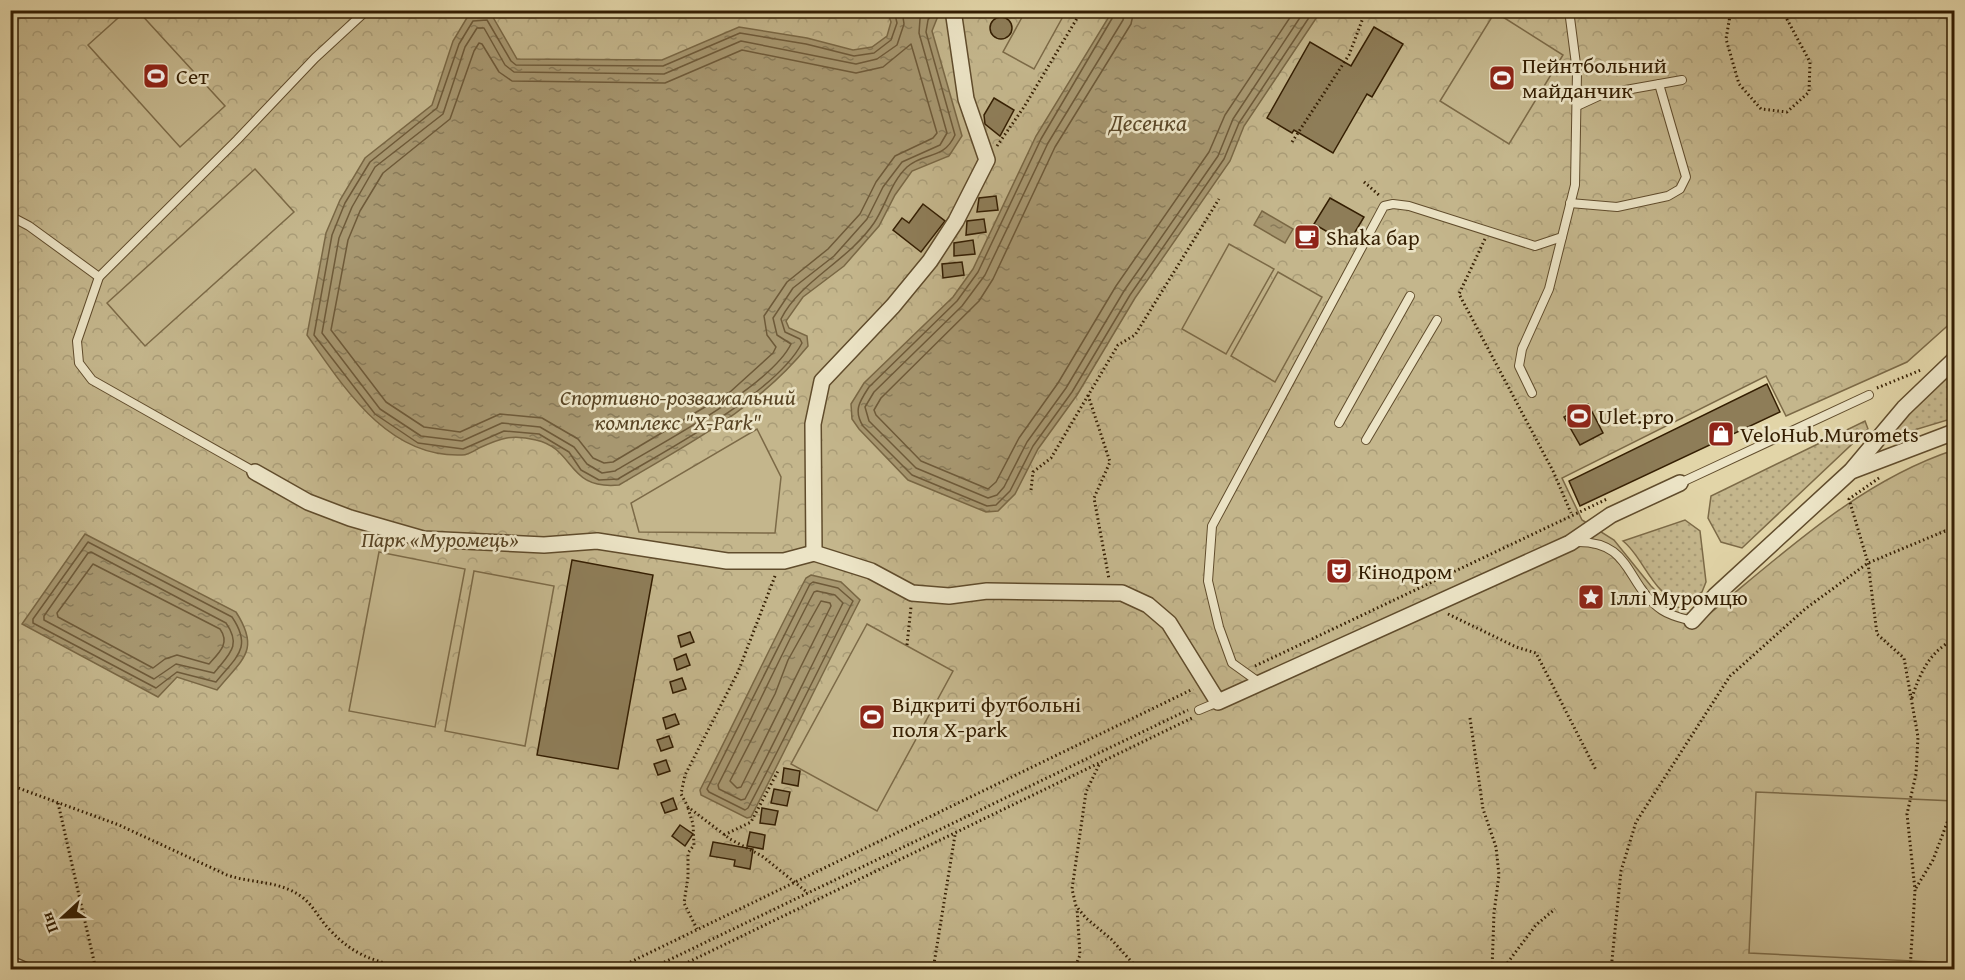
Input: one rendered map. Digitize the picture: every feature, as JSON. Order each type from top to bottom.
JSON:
[{"type":"street","points":[[814,553],[813,424],[822,381],[893,306],[930,261],[956,222],[987,160],[966,99],[953,10]]},
{"type":"street","points":[[1692,621],[1715,596],[1851,471],[1904,408],[1954,360]]},
{"type":"street","points":[[1851,471],[1954,432]]},
{"type":"street","points":[[255,472],[308,502],[350,518],[423,539],[544,545],[597,541],[727,561],[784,561],[814,553],[870,571],[912,593],[949,596],[987,591],[1112,593],[1134,597],[1168,623],[1218,702],[1570,543],[1611,514],[1680,483]]},
{"type":"street","points":[[10,964],[24,969]]},
{"type":"lane","points":[[255,472],[92,380],[79,363],[77,341],[99,277],[230,148],[315,58],[367,10]]},
{"type":"lane","points":[[1532,393],[1519,366],[1522,349],[1549,289],[1575,185],[1577,72],[1569,10]]},
{"type":"lane","points":[[1577,106],[1603,94],[1682,80]]},
{"type":"lane","points":[[1570,204],[1617,207],[1668,196],[1680,189],[1686,177],[1659,84]]},
{"type":"lane","points":[[1261,683],[1232,663],[1219,627],[1208,581],[1212,526],[1384,206],[1393,204],[1409,206],[1535,246],[1562,237]]},
{"type":"lane","points":[[10,216],[29,226],[99,277]]},
{"type":"lane","points":[[1339,423],[1410,296]]},
{"type":"lane","points":[[1366,440],[1437,320]]},
{"type":"lane","points":[[1680,483],[1869,395]]},
{"type":"lane","points":[[1570,543],[1587,542],[1613,550],[1621,556],[1652,602],[1674,617],[1692,621]]},
{"type":"lane","points":[[1199,710],[1218,702]]},
{"type":"path","points":[[987,160],[1024,107],[1082,10]]},
{"type":"path","points":[[1292,142],[1348,56],[1366,10]]},
{"type":"path","points":[[1731,10],[1726,39],[1739,84],[1761,109],[1787,112],[1809,93],[1810,62],[1782,10]]},
{"type":"path","points":[[1364,182],[1380,193],[1384,206]]},
{"type":"path","points":[[1031,490],[1033,472],[1051,458],[1118,345],[1135,335],[1219,199]]},
{"type":"path","points":[[1489,232],[1459,294],[1553,471],[1571,513]]},
{"type":"path","points":[[1088,395],[1110,462],[1094,498],[1112,593]]},
{"type":"path","points":[[1849,499],[1868,562],[1877,634],[1904,658],[1918,737],[1916,774],[1907,814],[1915,890],[1910,969]]},
{"type":"path","points":[[1611,969],[1621,871],[1636,822],[1730,676],[1805,609],[1868,562],[1945,531],[1954,532]]},
{"type":"path","points":[[697,929],[684,903],[688,877],[687,853],[693,845],[693,824],[681,794],[685,775],[738,672],[771,582],[784,561]]},
{"type":"path","points":[[907,645],[912,593]]},
{"type":"path","points":[[1432,607],[1516,647],[1536,653],[1596,770]]},
{"type":"path","points":[[1911,699],[1921,670],[1941,646],[1954,639]]},
{"type":"path","points":[[614,969],[1197,687]]},
{"type":"path","points":[[648,969],[1188,710],[1199,710]]},
{"type":"path","points":[[672,969],[1192,720],[1199,710]]},
{"type":"path","points":[[1470,718],[1483,809],[1497,857],[1499,875],[1494,913],[1492,969]]},
{"type":"path","points":[[1074,969],[1080,955],[1077,906],[1072,889],[1086,792],[1099,765]]},
{"type":"path","points":[[724,835],[751,822],[778,771]]},
{"type":"path","points":[[10,785],[118,825],[227,875],[245,881],[279,884],[304,898],[329,929],[356,954],[411,969]]},
{"type":"path","points":[[58,803],[96,969]]},
{"type":"path","points":[[688,807],[724,835],[762,856],[808,892]]},
{"type":"path","points":[[1915,890],[1933,860],[1950,814]]},
{"type":"path","points":[[933,969],[955,834]]},
{"type":"path","points":[[1077,906],[1140,969]]},
{"type":"path","points":[[1502,969],[1536,925],[1555,909]]},
{"type":"path","points":[[357,969],[379,962]]},
{"type":"green space","name":"Сет","points":[[127,10],[138,11],[225,106],[180,147],[88,45]]},
{"type":"green space","points":[[1026,10],[1066,11],[1034,69],[1003,52]]},
{"type":"green space","name":"Парк «Муромець»","points":[[10,11],[1954,11],[1954,320],[1907,362],[1786,416],[1766,376],[1562,478],[1582,520],[1614,540],[1667,602],[1703,619],[1822,522],[1853,501],[1885,481],[1954,450],[1954,969],[11,969]]},
{"type":"green space","name":"Пейнтбольний майданчик","points":[[1495,12],[1563,55],[1509,144],[1440,101]]},
{"type":"green space","points":[[255,169],[294,212],[145,346],[107,303]]},
{"type":"green space","points":[[1229,244],[1274,269],[1226,354],[1182,329]]},
{"type":"green space","points":[[1278,272],[1322,297],[1275,382],[1231,356]]},
{"type":"green space","points":[[1954,368],[1954,418],[1898,435],[1894,431],[1894,425]]},
{"type":"green space","points":[[1865,421],[1868,429],[1742,548],[1721,542],[1708,518],[1711,496]]},
{"type":"green space","points":[[757,429],[781,477],[775,533],[639,532],[631,503]]},
{"type":"green space","points":[[1685,520],[1700,531],[1706,582],[1702,592],[1684,601],[1674,599],[1657,586],[1623,541]]},
{"type":"green space","points":[[379,552],[465,569],[435,727],[349,711]]},
{"type":"green space","points":[[474,571],[554,586],[525,746],[445,731]]},
{"type":"green space","name":"Відкриті футбольні поля X-park","points":[[867,624],[953,671],[877,811],[791,764]]},
{"type":"green space","points":[[1756,792],[1954,801],[1954,963],[1749,953]]},
{"type":"water","name":"Десенка","points":[[1113,10],[1321,11],[1244,126],[1230,161],[1135,298],[1077,395],[1038,449],[1015,494],[998,511],[986,512],[908,480],[859,429],[852,419],[851,404],[864,383],[953,297],[973,269],[1036,136]]},
{"type":"water","points":[[887,11],[940,11],[932,31],[962,136],[949,156],[912,171],[895,195],[879,226],[844,266],[803,297],[786,321],[789,328],[807,336],[808,346],[788,369],[744,407],[720,424],[619,485],[602,485],[589,481],[549,445],[528,438],[500,439],[462,455],[436,453],[412,445],[390,433],[371,416],[337,377],[307,335],[326,233],[340,200],[365,158],[432,105],[453,41],[468,16],[490,12],[517,59],[662,60],[739,27],[807,38],[853,50],[872,47],[887,36],[891,22]]},
{"type":"water","points":[[1262,211],[1293,229],[1285,243],[1254,225]]},
{"type":"water","points":[[85,534],[236,612],[247,636],[248,646],[241,662],[217,690],[177,677],[158,697],[22,624]]},
{"type":"water","points":[[811,575],[841,582],[860,600],[751,817],[747,818],[701,795],[700,790],[792,604],[806,578]]},
{"type":"building","points":[[997,17],[1005,17],[1012,24],[1012,32],[1005,39],[997,39],[990,32],[990,24]]},
{"type":"building","points":[[1374,27],[1403,44],[1372,97],[1367,94],[1333,153],[1294,130],[1292,133],[1267,118],[1310,42],[1351,66]]},
{"type":"building","points":[[994,98],[1014,110],[1000,136],[985,124],[984,115]]},
{"type":"building","points":[[996,196],[998,210],[977,212],[979,198]]},
{"type":"building","points":[[1330,198],[1364,217],[1348,244],[1314,224]]},
{"type":"building","points":[[923,204],[945,221],[921,252],[893,230],[902,218],[909,223]]},
{"type":"building","points":[[984,219],[986,232],[966,235],[967,221]]},
{"type":"building","points":[[973,240],[975,254],[954,256],[954,243]]},
{"type":"building","points":[[962,262],[964,275],[943,278],[942,264]]},
{"type":"building","points":[[1767,384],[1780,412],[1580,506],[1569,481]]},
{"type":"building","points":[[1588,404],[1603,433],[1580,445],[1564,417]]},
{"type":"building","points":[[572,560],[653,575],[618,769],[537,755]]},
{"type":"building","points":[[690,632],[694,642],[681,647],[678,636]]},
{"type":"building","points":[[686,654],[690,665],[677,670],[674,659]]},
{"type":"building","points":[[682,678],[686,689],[673,693],[670,682]]},
{"type":"building","points":[[675,714],[679,724],[666,729],[663,718]]},
{"type":"building","points":[[669,736],[673,747],[661,751],[657,740]]},
{"type":"building","points":[[666,760],[670,771],[658,775],[654,764]]},
{"type":"building","points":[[784,768],[800,771],[798,786],[782,783]]},
{"type":"building","points":[[774,789],[790,792],[787,806],[771,803]]},
{"type":"building","points":[[673,798],[677,809],[665,813],[661,803]]},
{"type":"building","points":[[762,808],[778,811],[775,825],[760,823]]},
{"type":"building","points":[[680,825],[693,834],[685,846],[672,836]]},
{"type":"building","points":[[750,832],[765,835],[763,849],[747,846]]},
{"type":"building","points":[[713,842],[753,849],[750,869],[734,866],[735,860],[710,856]]},
{"type":"place","name":"Сет","points":[[156,76]]},
{"type":"place","name":"Пейнтбольний майданчик","points":[[1502,78]]},
{"type":"place","name":"Shaka бар","points":[[1307,237]]},
{"type":"place","name":"Ulet.pro","points":[[1579,416]]},
{"type":"place","name":"VeloHub.Muromets","points":[[1721,434]]},
{"type":"place","name":"Кінодром","points":[[1339,571]]},
{"type":"place","name":"Іллі Муромцю","points":[[1591,597]]},
{"type":"place","name":"Відкриті футбольні поля X-park","points":[[872,717]]},
{"type":"park label","name":"Спортивно-розважальний комплекс \"Х-Park\"","points":[[678,410]]}]
